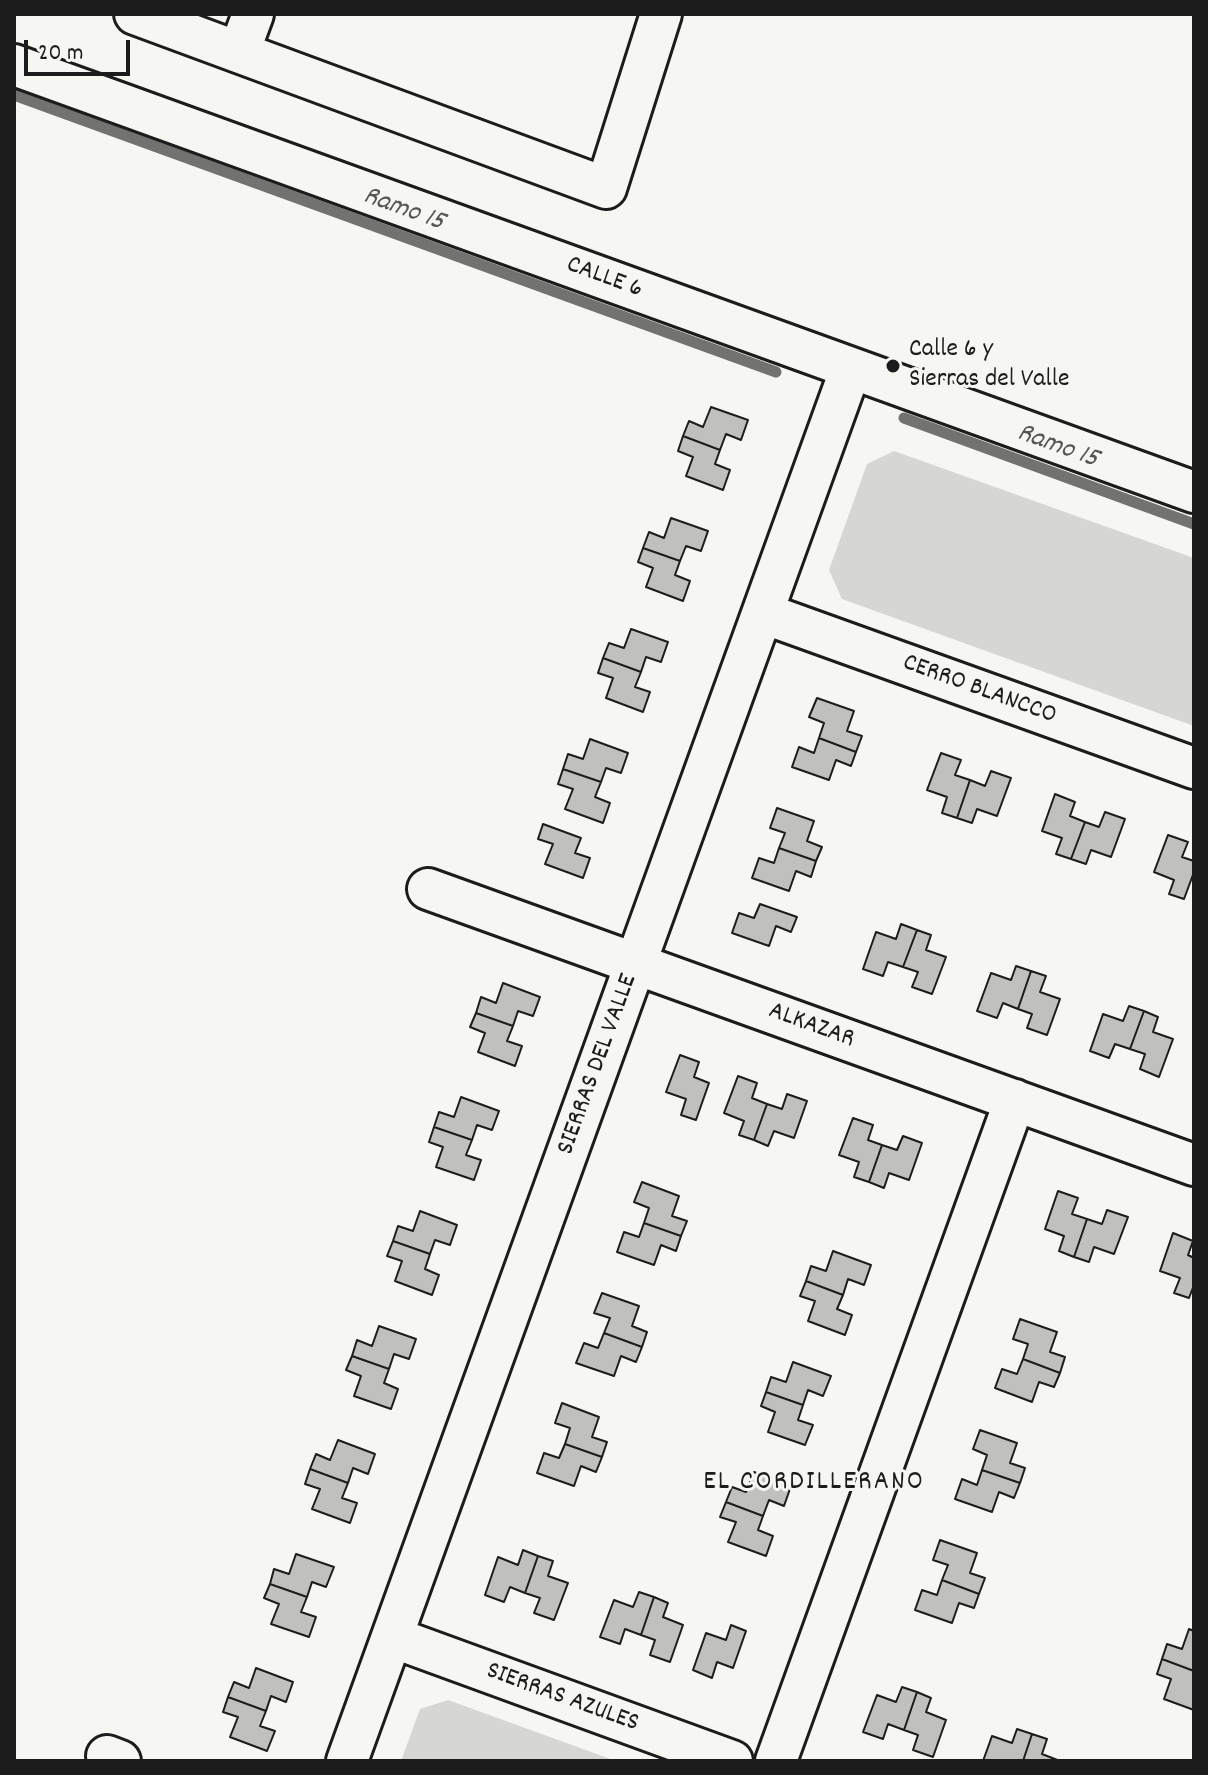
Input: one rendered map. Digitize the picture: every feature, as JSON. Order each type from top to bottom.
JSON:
[{"type":"street","points":[[135,14],[606,188],[661,14]]},
{"type":"street","points":[[239,52],[253,14]]},
{"type":"street","name":"CALLE 6","points":[[14,65],[1194,492]]},
{"type":"street","name":"SIERRAS DEL VALLE","points":[[347,1761],[851,368]]},
{"type":"street","name":"CERRO BLANCCO","points":[[763,613],[1194,768]]},
{"type":"street","name":"ALKAZAR","points":[[428,889],[1194,1165]]},
{"type":"street","points":[[776,1761],[1015,1100]]},
{"type":"street","name":"SIERRAS AZULES","points":[[392,1637],[732,1761]]},
{"type":"shaded area","points":[[894,451],[1194,558],[1194,726],[842,599],[829,570],[867,464]]},
{"type":"shaded area","points":[[448,1700],[616,1761],[401,1761],[420,1709]]},
{"type":"building","points":[[711,407],[748,420],[741,440],[726,434],[720,450],[683,436],[689,421],[703,427]]},
{"type":"building","points":[[683,436],[720,450],[715,464],[730,470],[723,490],[686,476],[693,457],[678,451]]},
{"type":"building","points":[[671,518],[708,531],[701,551],[686,546],[680,561],[643,548],[649,532],[664,538]]},
{"type":"building","points":[[643,548],[680,561],[675,575],[690,581],[683,601],[646,587],[653,568],[638,562]]},
{"type":"building","points":[[631,629],[668,642],[661,662],[646,657],[641,672],[603,658],[609,643],[624,648]]},
{"type":"building","points":[[603,658],[641,672],[635,687],[650,692],[643,712],[606,698],[613,678],[598,673]]},
{"type":"building","points":[[817,698],[854,711],[847,731],[862,736],[856,752],[819,738],[824,723],[809,717]]},
{"type":"building","points":[[819,738],[856,752],[851,766],[836,760],[829,780],[792,767],[799,747],[814,753]]},
{"type":"building","points":[[590,739],[628,753],[621,773],[606,768],[601,782],[563,769],[568,754],[583,759]]},
{"type":"building","points":[[941,753],[961,760],[955,775],[970,780],[957,818],[942,813],[947,797],[927,790]]},
{"type":"building","points":[[563,769],[601,782],[595,797],[610,803],[603,823],[565,809],[573,789],[558,784]]},
{"type":"building","points":[[991,771],[1011,778],[997,816],[977,809],[972,823],[957,818],[970,780],[985,786]]},
{"type":"building","points":[[1055,794],[1075,802],[1070,816],[1085,822],[1071,859],[1056,854],[1062,838],[1042,831]]},
{"type":"building","points":[[777,808],[814,821],[807,841],[822,847],[816,861],[779,848],[785,833],[770,828]]},
{"type":"building","points":[[1105,812],[1125,819],[1111,857],[1091,850],[1086,864],[1071,859],[1085,822],[1099,827]]},
{"type":"building","points":[[543,824],[581,838],[575,853],[590,858],[583,878],[545,864],[553,844],[538,839]]},
{"type":"building","points":[[1168,835],[1188,842],[1182,857],[1194,861],[1194,872],[1184,899],[1169,894],[1174,880],[1154,872]]},
{"type":"building","points":[[779,848],[816,861],[811,877],[796,871],[789,891],[752,878],[759,858],[774,863]]},
{"type":"building","points":[[760,904],[797,917],[791,932],[776,926],[769,946],[732,933],[739,913],[754,918]]},
{"type":"building","points":[[901,924],[917,930],[903,967],[888,962],[883,976],[863,969],[876,932],[896,939]]},
{"type":"building","points":[[917,930],[931,935],[926,950],[946,957],[932,994],[912,987],[918,972],[903,967]]},
{"type":"building","points":[[1016,966],[1031,971],[1018,1009],[1003,1003],[997,1018],[977,1011],[991,973],[1011,980]]},
{"type":"building","points":[[1031,971],[1046,976],[1040,992],[1060,999],[1047,1035],[1027,1028],[1032,1014],[1018,1009]]},
{"type":"building","points":[[503,983],[540,997],[533,1016],[518,1011],[513,1026],[476,1013],[481,997],[496,1003]]},
{"type":"building","points":[[1129,1006],[1144,1011],[1130,1049],[1115,1044],[1109,1058],[1090,1051],[1103,1014],[1123,1021]]},
{"type":"building","points":[[1144,1011],[1158,1017],[1153,1032],[1173,1039],[1159,1077],[1140,1069],[1145,1054],[1130,1049]]},
{"type":"building","points":[[476,1013],[513,1026],[507,1041],[522,1046],[515,1066],[478,1052],[485,1033],[470,1027]]},
{"type":"building","points":[[680,1055],[699,1062],[694,1077],[709,1083],[696,1120],[681,1115],[686,1099],[666,1092]]},
{"type":"building","points":[[738,1076],[757,1083],[752,1098],[767,1104],[754,1140],[739,1135],[744,1121],[724,1113]]},
{"type":"building","points":[[787,1094],[807,1101],[794,1138],[774,1131],[768,1146],[754,1140],[767,1104],[782,1109]]},
{"type":"building","points":[[461,1097],[499,1111],[492,1130],[477,1125],[472,1140],[434,1127],[439,1112],[454,1117]]},
{"type":"building","points":[[853,1118],[873,1125],[868,1140],[882,1145],[869,1182],[854,1177],[859,1162],[839,1155]]},
{"type":"building","points":[[434,1127],[472,1140],[466,1155],[481,1160],[474,1180],[436,1167],[443,1147],[429,1142]]},
{"type":"building","points":[[903,1136],[922,1143],[909,1180],[889,1173],[884,1188],[869,1182],[882,1145],[897,1150]]},
{"type":"building","points":[[642,1182],[679,1196],[672,1216],[687,1221],[681,1236],[644,1223],[649,1208],[634,1202]]},
{"type":"building","points":[[1058,1191],[1078,1198],[1072,1214],[1087,1219],[1074,1257],[1059,1251],[1064,1236],[1045,1229]]},
{"type":"building","points":[[1107,1210],[1128,1217],[1114,1254],[1094,1247],[1089,1262],[1074,1257],[1087,1219],[1102,1224]]},
{"type":"building","points":[[420,1211],[457,1225],[450,1245],[435,1240],[430,1254],[393,1241],[398,1226],[413,1231]]},
{"type":"building","points":[[644,1223],[681,1236],[676,1251],[661,1245],[654,1265],[617,1252],[624,1232],[639,1237]]},
{"type":"building","points":[[1173,1233],[1193,1241],[1188,1255],[1194,1258],[1194,1285],[1189,1298],[1174,1293],[1180,1278],[1160,1271]]},
{"type":"building","points":[[393,1241],[430,1254],[425,1269],[439,1275],[432,1295],[395,1281],[402,1261],[387,1256]]},
{"type":"building","points":[[833,1251],[871,1265],[864,1285],[848,1279],[843,1295],[806,1281],[811,1266],[826,1271]]},
{"type":"building","points":[[806,1281],[843,1295],[837,1309],[852,1315],[845,1335],[808,1321],[815,1301],[800,1296]]},
{"type":"building","points":[[602,1293],[639,1306],[632,1326],[647,1332],[642,1347],[604,1333],[610,1318],[594,1313]]},
{"type":"building","points":[[1020,1319],[1057,1332],[1050,1352],[1065,1357],[1060,1373],[1023,1359],[1028,1344],[1013,1339]]},
{"type":"building","points":[[379,1326],[416,1339],[409,1359],[394,1354],[389,1369],[352,1356],[357,1340],[372,1346]]},
{"type":"building","points":[[604,1333],[642,1347],[636,1362],[621,1356],[614,1376],[576,1363],[584,1343],[598,1348]]},
{"type":"building","points":[[352,1356],[389,1369],[384,1383],[398,1389],[391,1409],[354,1396],[361,1376],[346,1370]]},
{"type":"building","points":[[1023,1359],[1060,1373],[1054,1387],[1039,1382],[1032,1402],[995,1388],[1002,1369],[1017,1374]]},
{"type":"building","points":[[793,1362],[831,1376],[823,1396],[808,1390],[803,1405],[766,1392],[771,1377],[786,1382]]},
{"type":"building","points":[[766,1392],[803,1405],[798,1420],[813,1425],[805,1445],[768,1432],[775,1412],[761,1406]]},
{"type":"building","points":[[562,1403],[599,1417],[592,1437],[607,1442],[602,1457],[565,1444],[570,1428],[555,1423]]},
{"type":"building","points":[[980,1430],[1017,1443],[1010,1463],[1025,1468],[1020,1483],[982,1470],[987,1455],[973,1449]]},
{"type":"building","points":[[338,1440],[375,1454],[368,1474],[353,1468],[348,1483],[310,1469],[316,1454],[330,1460]]},
{"type":"building","points":[[565,1444],[602,1457],[596,1472],[581,1466],[574,1486],[537,1473],[544,1453],[559,1458]]},
{"type":"building","points":[[310,1469],[348,1483],[342,1498],[357,1503],[350,1523],[312,1509],[320,1489],[305,1484]]},
{"type":"building","points":[[982,1470],[1020,1483],[1014,1498],[999,1492],[992,1512],[955,1499],[962,1479],[977,1485]]},
{"type":"building","points":[[754,1472],[791,1486],[784,1506],[769,1500],[763,1516],[726,1502],[732,1487],[746,1492]]},
{"type":"building","points":[[726,1502],[763,1516],[758,1530],[773,1536],[766,1556],[728,1542],[736,1522],[720,1517]]},
{"type":"building","points":[[940,1540],[977,1553],[970,1573],[985,1578],[979,1594],[942,1580],[948,1565],[933,1560]]},
{"type":"building","points":[[523,1550],[538,1556],[525,1593],[510,1587],[504,1602],[485,1595],[498,1557],[518,1565]]},
{"type":"building","points":[[296,1554],[334,1567],[326,1587],[312,1582],[307,1597],[270,1584],[274,1569],[289,1574]]},
{"type":"building","points":[[538,1556],[553,1561],[548,1576],[568,1583],[554,1620],[534,1613],[540,1598],[525,1593]]},
{"type":"building","points":[[942,1580],[979,1594],[974,1608],[959,1603],[952,1623],[915,1610],[922,1590],[937,1595]]},
{"type":"building","points":[[270,1584],[307,1597],[301,1612],[316,1617],[309,1637],[271,1624],[279,1604],[264,1598]]},
{"type":"building","points":[[639,1592],[654,1597],[641,1635],[625,1629],[620,1644],[600,1637],[614,1600],[633,1607]]},
{"type":"building","points":[[654,1597],[668,1603],[663,1617],[683,1625],[670,1662],[650,1655],[655,1640],[641,1635]]},
{"type":"building","points":[[731,1625],[746,1631],[733,1668],[717,1662],[712,1678],[693,1670],[706,1633],[726,1640]]},
{"type":"building","points":[[1189,1629],[1194,1631],[1194,1671],[1162,1659],[1167,1644],[1182,1649]]},
{"type":"building","points":[[1162,1659],[1194,1671],[1194,1710],[1164,1699],[1171,1679],[1157,1674]]},
{"type":"building","points":[[256,1668],[293,1682],[286,1702],[271,1696],[266,1711],[228,1697],[234,1682],[249,1688]]},
{"type":"building","points":[[902,1687],[917,1692],[904,1730],[888,1724],[883,1739],[863,1732],[877,1695],[896,1702]]},
{"type":"building","points":[[917,1692],[931,1698],[926,1712],[946,1720],[933,1757],[913,1750],[918,1735],[904,1730]]},
{"type":"building","points":[[228,1697],[266,1711],[260,1726],[275,1731],[267,1751],[230,1737],[238,1717],[223,1712]]},
{"type":"building","points":[[1017,1729],[1032,1734],[1023,1761],[983,1761],[992,1736],[1012,1743]]},
{"type":"building","points":[[1032,1734],[1047,1739],[1042,1754],[1060,1761],[1023,1761]]},
{"type":"waterway","name":"Ramo 15","points":[[14,95],[776,372]]},
{"type":"waterway","name":"Ramo 15","points":[[904,418],[1194,524]]},
{"type":"place","name":"Calle 6 y Sierras del Valle","points":[[893,366]]},
{"type":"district","name":"EL CORDILLERANO","points":[[814,1484]]}]
